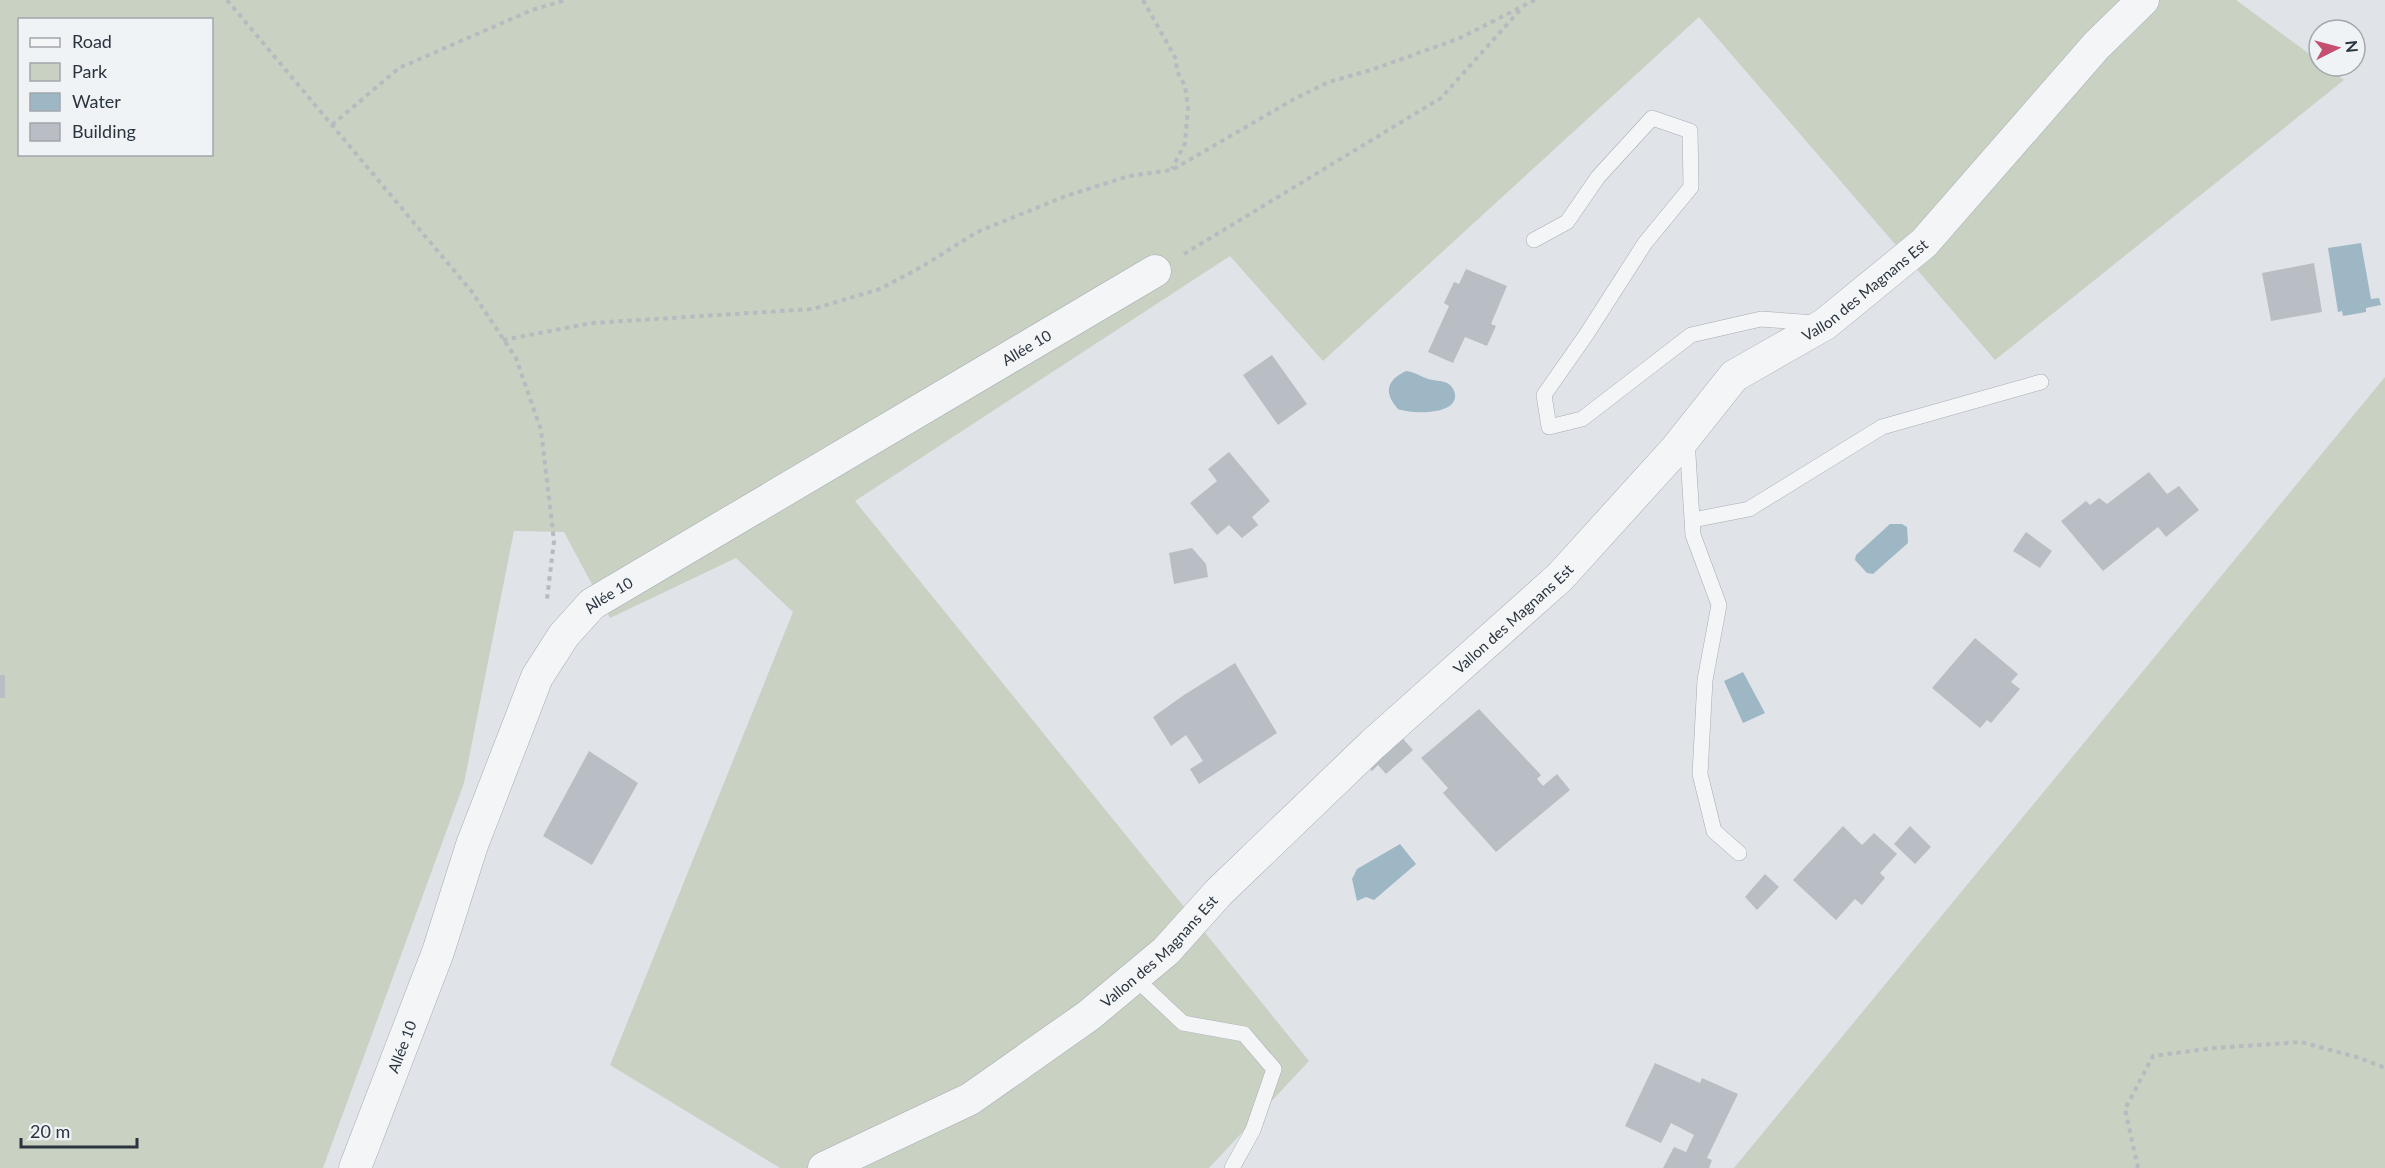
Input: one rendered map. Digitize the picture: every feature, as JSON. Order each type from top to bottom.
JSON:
[{"type":"street","name":"Vallon des Magnans Est","points":[[824,1168],[970,1099],[1088,1016],[1166,951],[1219,892],[1372,744],[1560,577],[1686,436],[1734,376],[1825,324],[1924,243],[2096,46],[2143,0]]},
{"type":"street","name":"Allée 10","points":[[355,1168],[438,952],[472,845],[537,677],[564,635],[592,604],[1155,271]]},
{"type":"lane","points":[[1534,240],[1567,222],[1598,177],[1652,118],[1690,131],[1691,187],[1646,243],[1544,395],[1549,427],[1582,419],[1691,336],[1761,319],[1825,324]]},
{"type":"lane","points":[[1692,520],[1749,508],[1882,428],[2041,382]]},
{"type":"lane","points":[[1686,436],[1694,535],[1719,604],[1705,680],[1700,774],[1714,831],[1738,853]]},
{"type":"lane","points":[[1134,977],[1183,1023],[1244,1034],[1274,1069],[1253,1130],[1232,1168]]},
{"type":"path","points":[[227,0],[472,292],[516,358],[541,430],[554,541],[546,609]]},
{"type":"path","points":[[332,125],[399,68],[532,10],[566,0]]},
{"type":"path","points":[[1143,0],[1176,58],[1177,71],[1185,86],[1188,108],[1185,143],[1172,170]]},
{"type":"path","points":[[503,340],[592,324],[813,309],[880,290],[977,232],[1066,196],[1130,176],[1172,170],[1294,99],[1329,82],[1374,69],[1460,38],[1535,0]]},
{"type":"path","points":[[1155,271],[1441,98],[1523,8]]},
{"type":"path","points":[[2138,1168],[2125,1109],[2153,1056],[2214,1048],[2301,1042],[2360,1058],[2385,1068]]},
{"type":"green space","points":[[0,0],[2236,0],[2307,52],[2307,78],[2341,78],[2344,80],[1995,360],[1699,17],[1323,361],[1230,256],[855,501],[1309,1061],[1209,1168],[780,1168],[610,1065],[793,612],[736,558],[610,618],[564,532],[514,531],[464,783],[323,1168],[0,1168]]},
{"type":"green space","points":[[2385,377],[2385,1168],[1734,1168]]},
{"type":"water","points":[[2361,243],[2371,299],[2379,298],[2381,305],[2366,308],[2366,312],[2343,316],[2342,311],[2338,312],[2328,248]]},
{"type":"water","points":[[1406,371],[1448,384],[1455,392],[1454,401],[1441,410],[1432,412],[1398,409],[1390,397],[1389,387],[1395,378]]},
{"type":"water","points":[[1890,524],[1902,524],[1907,527],[1908,543],[1873,574],[1867,573],[1855,560],[1856,555]]},
{"type":"water","points":[[1743,672],[1765,713],[1743,723],[1724,681]]},
{"type":"water","points":[[1400,844],[1416,864],[1374,900],[1366,897],[1357,901],[1352,879],[1357,869]]},
{"type":"building","points":[[2314,263],[2322,312],[2271,321],[2262,273]]},
{"type":"building","points":[[1466,269],[1507,286],[1491,324],[1496,326],[1487,346],[1465,337],[1453,363],[1428,352],[1449,306],[1444,303],[1454,282],[1459,284]]},
{"type":"building","points":[[1272,355],[1307,404],[1278,425],[1243,375]]},
{"type":"building","points":[[1229,452],[1270,501],[1252,517],[1258,525],[1242,538],[1229,525],[1217,535],[1190,503],[1217,481],[1208,469]]},
{"type":"building","points":[[2149,472],[2167,494],[2179,486],[2199,510],[2166,537],[2158,527],[2103,571],[2061,521],[2086,501],[2090,505],[2099,498],[2107,504]]},
{"type":"building","points":[[2026,532],[2052,551],[2040,568],[2013,551]]},
{"type":"building","points":[[1192,548],[1206,564],[1208,577],[1174,584],[1169,553]]},
{"type":"building","points":[[1975,638],[2018,674],[2011,682],[2020,689],[1991,723],[1987,720],[1980,728],[1932,688]]},
{"type":"building","points":[[1235,663],[1277,733],[1199,784],[1190,769],[1203,761],[1186,735],[1171,746],[1153,717]]},
{"type":"building","points":[[0,675],[5,675],[5,698],[0,698]]},
{"type":"building","points":[[1479,709],[1541,775],[1537,779],[1543,786],[1557,774],[1570,790],[1496,852],[1443,793],[1448,788],[1421,758]]},
{"type":"building","points":[[1398,733],[1413,750],[1386,774],[1378,765],[1372,771],[1364,763]]},
{"type":"building","points":[[589,751],[638,783],[592,865],[543,836]]},
{"type":"building","points":[[1843,826],[1862,845],[1874,833],[1897,854],[1880,873],[1885,878],[1862,905],[1855,899],[1836,920],[1793,880]]},
{"type":"building","points":[[1910,826],[1931,847],[1915,864],[1894,844]]},
{"type":"building","points":[[1765,874],[1779,887],[1757,910],[1745,897]]},
{"type":"building","points":[[1655,1063],[1700,1083],[1702,1078],[1738,1094],[1707,1158],[1712,1160],[1709,1168],[1663,1168],[1674,1147],[1686,1152],[1694,1135],[1671,1123],[1661,1143],[1625,1126]]}]
